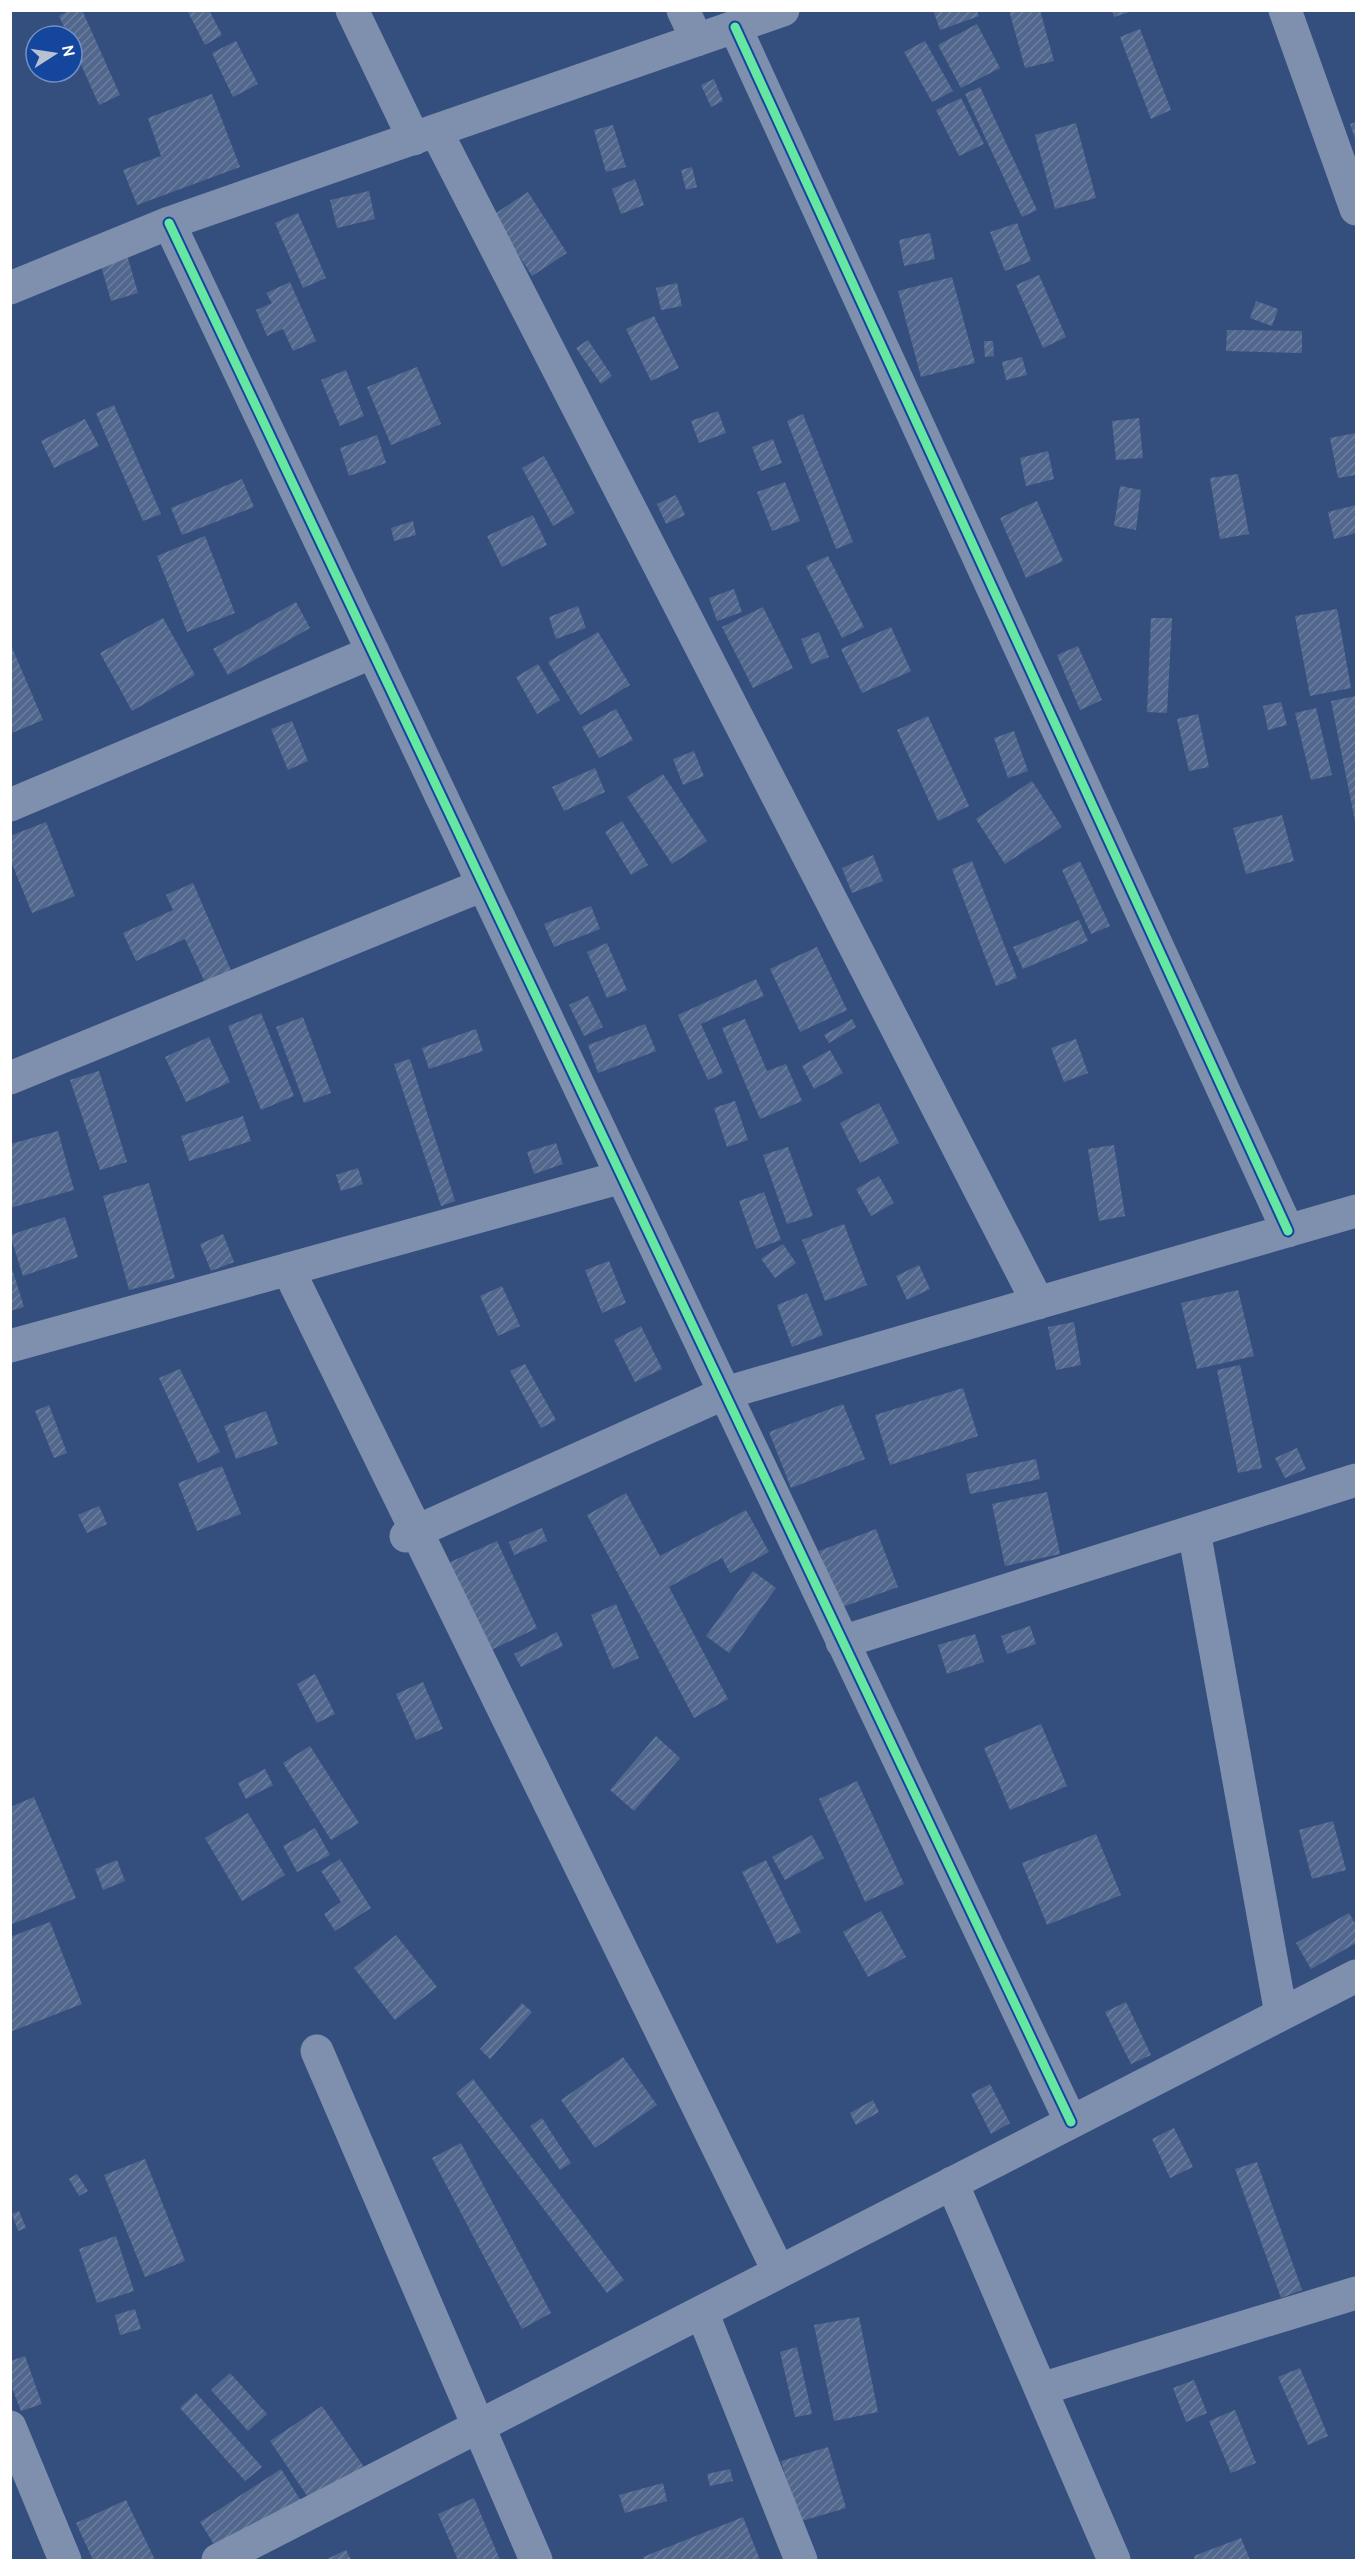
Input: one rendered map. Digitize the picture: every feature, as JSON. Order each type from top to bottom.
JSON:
[{"type":"street","points":[[352,10],[425,135],[1038,1303]]},
{"type":"street","points":[[683,10],[697,40]]},
{"type":"street","points":[[10,288],[169,224],[783,10]]},
{"type":"street","points":[[1285,10],[1356,209]]},
{"type":"street","points":[[735,27],[1288,1231]]},
{"type":"street","points":[[169,224],[1071,2122]]},
{"type":"street","points":[[10,805],[373,652]]},
{"type":"street","points":[[10,1078],[483,885]]},
{"type":"street","points":[[10,1346],[622,1177]]},
{"type":"street","points":[[411,1534],[725,1393],[1356,1211]]},
{"type":"street","points":[[288,1269],[411,1534],[779,2272]]},
{"type":"street","points":[[842,1642],[1356,1480]]},
{"type":"street","points":[[1194,1531],[1281,2014]]},
{"type":"street","points":[[218,2560],[1356,1976]]},
{"type":"street","points":[[317,2051],[536,2560]]},
{"type":"street","points":[[952,2183],[1114,2560]]},
{"type":"street","points":[[1041,2389],[1356,2293]]},
{"type":"street","points":[[702,2312],[801,2560]]},
{"type":"street","points":[[10,2427],[65,2560]]},
{"type":"building","points":[[70,10],[82,10],[120,95],[99,105],[84,71],[84,24],[63,24],[59,16]]},
{"type":"building","points":[[187,10],[209,10],[222,35],[205,45]]},
{"type":"building","points":[[933,10],[976,10],[979,16],[940,30]]},
{"type":"building","points":[[1009,10],[1040,10],[1054,61],[1025,68]]},
{"type":"building","points":[[1112,10],[1133,10],[1133,11],[1114,17]]},
{"type":"building","points":[[977,24],[1000,68],[961,88],[938,45]]},
{"type":"building","points":[[1140,29],[1171,110],[1151,119],[1120,37]]},
{"type":"building","points":[[236,41],[258,84],[233,97],[212,53]]},
{"type":"building","points":[[925,41],[953,91],[932,102],[904,52]]},
{"type":"building","points":[[714,79],[723,101],[711,107],[701,85]]},
{"type":"building","points":[[980,87],[1037,210],[1022,217],[965,94]]},
{"type":"building","points":[[212,94],[240,167],[137,205],[123,170],[161,156],[148,118]]},
{"type":"building","points":[[961,98],[984,144],[959,156],[936,110]]},
{"type":"building","points":[[1356,122],[1356,142],[1350,124]]},
{"type":"building","points":[[1076,123],[1096,198],[1055,209],[1035,135]]},
{"type":"building","points":[[613,125],[626,167],[606,172],[594,130]]},
{"type":"building","points":[[692,167],[697,187],[686,190],[681,170]]},
{"type":"building","points":[[635,179],[644,205],[621,214],[612,189]]},
{"type":"building","points":[[369,191],[375,219],[337,228],[330,200]]},
{"type":"building","points":[[528,192],[567,253],[532,276],[493,215]]},
{"type":"building","points":[[298,213],[326,278],[303,288],[275,223]]},
{"type":"building","points":[[1017,223],[1031,261],[1005,271],[990,232]]},
{"type":"building","points":[[930,233],[935,259],[904,266],[899,240]]},
{"type":"building","points":[[123,241],[138,293],[111,301],[96,248]]},
{"type":"building","points":[[1039,275],[1066,337],[1043,348],[1016,285]]},
{"type":"building","points":[[952,277],[975,363],[921,377],[898,291]]},
{"type":"building","points":[[290,282],[316,341],[293,351],[283,329],[267,336],[256,310],[272,303],[266,293]]},
{"type":"building","points":[[677,283],[682,306],[661,310],[656,288]]},
{"type":"building","points":[[1256,301],[1278,309],[1272,326],[1250,318]]},
{"type":"building","points":[[654,316],[679,368],[651,381],[626,329]]},
{"type":"building","points":[[1227,330],[1302,331],[1302,353],[1226,351]]},
{"type":"building","points":[[588,340],[612,376],[601,384],[576,348]]},
{"type":"building","points":[[984,341],[993,341],[994,356],[985,357]]},
{"type":"building","points":[[1022,357],[1027,375],[1006,380],[1002,362]]},
{"type":"building","points":[[417,367],[441,424],[391,445],[367,387]]},
{"type":"building","points":[[346,370],[364,416],[340,426],[321,380]]},
{"type":"building","points":[[114,405],[161,514],[143,521],[96,413]]},
{"type":"building","points":[[718,411],[726,433],[699,443],[691,421]]},
{"type":"building","points":[[803,414],[853,542],[836,549],[787,421]]},
{"type":"building","points":[[1139,418],[1143,458],[1116,460],[1112,421]]},
{"type":"building","points":[[85,419],[99,446],[54,468],[41,441]]},
{"type":"building","points":[[1356,433],[1356,475],[1338,478],[1330,438]]},
{"type":"building","points":[[377,435],[386,463],[349,476],[340,448]]},
{"type":"building","points":[[773,439],[782,463],[761,471],[752,447]]},
{"type":"building","points":[[1048,451],[1054,479],[1026,486],[1020,458]]},
{"type":"building","points":[[544,456],[575,513],[553,526],[522,468]]},
{"type":"building","points":[[1238,474],[1249,534],[1220,539],[1210,478]]},
{"type":"building","points":[[242,479],[254,507],[182,535],[171,508]]},
{"type":"building","points":[[785,482],[800,521],[772,531],[757,492]]},
{"type":"building","points":[[1120,486],[1141,490],[1136,530],[1114,526]]},
{"type":"building","points":[[676,495],[685,515],[666,524],[657,504]]},
{"type":"building","points":[[1037,501],[1063,561],[1026,578],[1000,518]]},
{"type":"building","points":[[1356,505],[1356,533],[1334,539],[1328,512]]},
{"type":"building","points":[[533,515],[547,545],[502,567],[487,536]]},
{"type":"building","points":[[413,521],[416,535],[394,541],[391,528]]},
{"type":"building","points":[[205,536],[235,613],[187,632],[157,556]]},
{"type":"building","points":[[828,556],[864,627],[842,638],[806,566]]},
{"type":"building","points":[[734,589],[742,612],[717,621],[709,598]]},
{"type":"building","points":[[296,602],[310,628],[228,675],[213,649]]},
{"type":"building","points":[[578,606],[586,628],[556,639],[549,617]]},
{"type":"building","points":[[763,607],[793,668],[753,688],[722,627]]},
{"type":"building","points":[[1337,609],[1351,688],[1310,696],[1295,616]]},
{"type":"building","points":[[163,618],[195,675],[132,711],[100,653]]},
{"type":"building","points":[[1151,618],[1172,618],[1167,713],[1147,712]]},
{"type":"building","points":[[891,627],[911,671],[862,693],[841,649]]},
{"type":"building","points":[[598,632],[630,685],[580,715],[548,662]]},
{"type":"building","points":[[819,632],[829,657],[811,664],[801,639]]},
{"type":"building","points":[[10,643],[43,720],[12,733],[10,729]]},
{"type":"building","points":[[1078,646],[1102,700],[1080,710],[1057,655]]},
{"type":"building","points":[[538,664],[560,700],[537,714],[516,677]]},
{"type":"building","points":[[1356,696],[1356,821],[1355,821],[1331,701]]},
{"type":"building","points":[[1281,702],[1287,725],[1268,730],[1263,706]]},
{"type":"building","points":[[1316,708],[1332,775],[1311,780],[1295,713]]},
{"type":"building","points":[[616,709],[633,740],[599,758],[582,727]]},
{"type":"building","points":[[1198,714],[1209,767],[1189,771],[1177,719]]},
{"type":"building","points":[[928,716],[969,806],[938,821],[897,730]]},
{"type":"building","points":[[292,721],[308,761],[288,770],[271,729]]},
{"type":"building","points":[[1014,731],[1028,771],[1008,778],[994,738]]},
{"type":"building","points":[[694,751],[704,776],[683,785],[673,759]]},
{"type":"building","points":[[595,768],[605,792],[564,811],[552,787]]},
{"type":"building","points":[[663,774],[707,841],[672,864],[627,797]]},
{"type":"building","points":[[1032,781],[1062,827],[1005,864],[976,819]]},
{"type":"building","points":[[1282,815],[1294,861],[1246,874],[1233,828]]},
{"type":"building","points":[[622,821],[648,865],[631,875],[605,832]]},
{"type":"building","points":[[46,822],[75,896],[32,913],[10,859],[10,836]]},
{"type":"building","points":[[873,855],[883,881],[852,893],[842,868]]},
{"type":"building","points":[[972,861],[1017,978],[996,986],[952,869]]},
{"type":"building","points":[[1080,861],[1110,926],[1091,934],[1062,870]]},
{"type":"building","points":[[193,883],[233,975],[207,987],[185,939],[136,961],[123,933],[173,910],[166,895]]},
{"type":"building","points":[[591,906],[600,929],[554,947],[544,924]]},
{"type":"building","points":[[1079,920],[1088,941],[1023,969],[1013,947]]},
{"type":"building","points":[[607,943],[627,990],[607,998],[587,952]]},
{"type":"building","points":[[817,947],[847,1010],[800,1032],[770,969]]},
{"type":"building","points":[[756,979],[764,996],[701,1024],[723,1073],[708,1080],[678,1015]]},
{"type":"building","points":[[588,996],[603,1027],[584,1036],[569,1005]]},
{"type":"building","points":[[261,1013],[294,1096],[261,1110],[228,1026]]},
{"type":"building","points":[[303,1017],[331,1093],[304,1103],[276,1027]]},
{"type":"building","points":[[745,1019],[767,1071],[786,1064],[802,1101],[760,1119],[722,1028]]},
{"type":"building","points":[[852,1019],[856,1027],[829,1043],[824,1035]]},
{"type":"building","points":[[645,1024],[656,1051],[598,1073],[588,1045]]},
{"type":"building","points":[[476,1029],[483,1051],[429,1069],[422,1048]]},
{"type":"building","points":[[209,1037],[230,1082],[186,1102],[165,1057]]},
{"type":"building","points":[[1076,1039],[1088,1073],[1064,1082],[1051,1048]]},
{"type":"building","points":[[830,1050],[843,1073],[814,1089],[802,1066]]},
{"type":"building","points":[[410,1059],[455,1201],[441,1206],[394,1064]]},
{"type":"building","points":[[99,1071],[127,1162],[100,1170],[70,1080]]},
{"type":"building","points":[[735,1101],[748,1140],[727,1147],[714,1108]]},
{"type":"building","points":[[879,1103],[899,1143],[860,1163],[840,1123]]},
{"type":"building","points":[[243,1116],[251,1141],[189,1161],[181,1136]]},
{"type":"building","points":[[58,1131],[74,1190],[10,1208],[10,1144]]},
{"type":"building","points":[[556,1143],[563,1164],[534,1174],[527,1152]]},
{"type":"building","points":[[1114,1145],[1125,1216],[1099,1221],[1088,1149]]},
{"type":"building","points":[[788,1147],[813,1216],[787,1224],[763,1155]]},
{"type":"building","points":[[358,1168],[363,1184],[341,1191],[336,1175]]},
{"type":"building","points":[[879,1176],[894,1203],[871,1216],[856,1189]]},
{"type":"building","points":[[149,1183],[175,1278],[129,1290],[103,1196]]},
{"type":"building","points":[[764,1192],[781,1240],[756,1249],[739,1201]]},
{"type":"building","points":[[65,1217],[78,1257],[23,1276],[10,1235]]},
{"type":"building","points":[[844,1224],[867,1285],[825,1301],[802,1240]]},
{"type":"building","points":[[223,1234],[234,1262],[211,1271],[200,1244]]},
{"type":"building","points":[[783,1244],[796,1263],[775,1278],[761,1259]]},
{"type":"building","points":[[609,1261],[626,1303],[602,1313],[585,1270]]},
{"type":"building","points":[[10,1262],[24,1307],[10,1311]]},
{"type":"building","points":[[919,1265],[930,1289],[907,1300],[896,1276]]},
{"type":"building","points":[[502,1286],[520,1326],[498,1336],[480,1296]]},
{"type":"building","points":[[1238,1290],[1254,1356],[1197,1369],[1181,1303]]},
{"type":"building","points":[[807,1293],[823,1335],[792,1347],[777,1305]]},
{"type":"building","points":[[1074,1322],[1081,1365],[1056,1370],[1048,1327]]},
{"type":"building","points":[[641,1326],[662,1369],[635,1382],[614,1340]]},
{"type":"building","points":[[525,1364],[556,1420],[541,1428],[510,1371]]},
{"type":"building","points":[[1240,1365],[1262,1468],[1238,1473],[1217,1370]]},
{"type":"building","points":[[180,1369],[220,1452],[198,1463],[159,1378]]},
{"type":"building","points":[[963,1388],[978,1436],[890,1465],[875,1415]]},
{"type":"building","points":[[843,1404],[865,1459],[791,1488],[769,1432]]},
{"type":"building","points":[[49,1405],[67,1453],[54,1458],[35,1411]]},
{"type":"building","points":[[266,1411],[278,1444],[236,1459],[224,1426]]},
{"type":"building","points":[[1297,1448],[1306,1469],[1285,1478],[1275,1458]]},
{"type":"building","points":[[1036,1459],[1040,1479],[970,1494],[966,1474]]},
{"type":"building","points":[[222,1466],[241,1514],[197,1531],[178,1483]]},
{"type":"building","points":[[1047,1492],[1060,1554],[1005,1566],[992,1504]]},
{"type":"building","points":[[626,1493],[660,1556],[746,1510],[769,1552],[730,1573],[722,1558],[669,1587],[728,1699],[694,1718],[587,1515]]},
{"type":"building","points":[[99,1506],[107,1524],[87,1533],[78,1515]]},
{"type":"building","points":[[542,1528],[547,1541],[514,1555],[509,1542]]},
{"type":"building","points":[[876,1529],[898,1587],[840,1608],[819,1551]]},
{"type":"building","points":[[497,1541],[537,1628],[489,1651],[448,1563]]},
{"type":"building","points":[[753,1571],[776,1588],[729,1653],[706,1636]]},
{"type":"building","points":[[616,1604],[639,1658],[613,1669],[591,1615]]},
{"type":"building","points":[[1030,1626],[1036,1644],[1007,1654],[1001,1636]]},
{"type":"building","points":[[557,1632],[563,1646],[521,1667],[514,1654]]},
{"type":"building","points":[[975,1634],[984,1662],[947,1674],[938,1645]]},
{"type":"building","points":[[315,1674],[335,1714],[317,1723],[297,1684]]},
{"type":"building","points":[[423,1682],[443,1729],[416,1740],[396,1694]]},
{"type":"building","points":[[1041,1724],[1067,1786],[1010,1810],[984,1748]]},
{"type":"building","points":[[656,1736],[680,1758],[634,1811],[610,1790]]},
{"type":"building","points":[[310,1746],[359,1823],[331,1840],[283,1763]]},
{"type":"building","points":[[265,1769],[273,1785],[246,1799],[238,1783]]},
{"type":"building","points":[[857,1781],[904,1884],[865,1902],[819,1799]]},
{"type":"building","points":[[34,1797],[76,1898],[10,1925],[10,1807]]},
{"type":"building","points":[[248,1813],[285,1875],[242,1901],[205,1838]]},
{"type":"building","points":[[1333,1821],[1346,1870],[1312,1879],[1299,1830]]},
{"type":"building","points":[[315,1828],[330,1855],[297,1872],[283,1846]]},
{"type":"building","points":[[1096,1834],[1121,1895],[1047,1925],[1022,1863]]},
{"type":"building","points":[[812,1835],[824,1858],[785,1880],[772,1857]]},
{"type":"building","points":[[340,1859],[371,1908],[335,1931],[324,1914],[341,1902],[321,1871]]},
{"type":"building","points":[[117,1860],[125,1881],[103,1890],[95,1869]]},
{"type":"building","points":[[766,1860],[801,1932],[777,1944],[742,1872]]},
{"type":"building","points":[[881,1911],[906,1957],[868,1977],[843,1932]]},
{"type":"building","points":[[1349,1913],[1356,1925],[1356,1943],[1311,1969],[1296,1943]]},
{"type":"building","points":[[50,1922],[82,2004],[10,2032],[10,1937]]},
{"type":"building","points":[[396,1935],[437,1987],[395,2020],[354,1968]]},
{"type":"building","points":[[1126,2002],[1151,2055],[1131,2064],[1105,2012]]},
{"type":"building","points":[[522,2003],[532,2012],[490,2059],[480,2049]]},
{"type":"building","points":[[623,2057],[657,2105],[595,2148],[561,2100]]},
{"type":"building","points":[[473,2079],[624,2280],[607,2293],[456,2093]]},
{"type":"building","points":[[990,2084],[1010,2123],[991,2134],[971,2094]]},
{"type":"building","points":[[873,2100],[879,2112],[856,2125],[850,2113]]},
{"type":"building","points":[[542,2118],[571,2163],[560,2170],[530,2126]]},
{"type":"building","points":[[1174,2128],[1193,2167],[1170,2178],[1152,2139]]},
{"type":"building","points":[[461,2143],[551,2313],[522,2329],[432,2158]]},
{"type":"building","points":[[145,2159],[185,2261],[145,2277],[104,2175]]},
{"type":"building","points":[[1257,2162],[1302,2290],[1281,2298],[1235,2169]]},
{"type":"building","points":[[77,2174],[88,2191],[79,2196],[69,2179]]},
{"type":"building","points":[[19,2211],[26,2228],[18,2231],[12,2214]]},
{"type":"building","points":[[116,2236],[134,2291],[97,2303],[79,2249]]},
{"type":"building","points":[[135,2309],[141,2329],[120,2335],[115,2315]]},
{"type":"building","points":[[859,2317],[878,2412],[834,2421],[814,2325]]},
{"type":"building","points":[[797,2347],[812,2414],[795,2417],[780,2352]]},
{"type":"building","points":[[25,2356],[42,2404],[21,2411],[10,2383],[10,2361]]},
{"type":"building","points":[[1300,2368],[1328,2436],[1308,2445],[1278,2377]]},
{"type":"building","points":[[230,2373],[267,2414],[248,2431],[211,2390]]},
{"type":"building","points":[[1194,2380],[1207,2413],[1186,2422],[1173,2388]]},
{"type":"building","points":[[196,2393],[262,2467],[245,2481],[180,2408]]},
{"type":"building","points":[[322,2406],[366,2470],[314,2506],[270,2441]]},
{"type":"building","points":[[1235,2410],[1256,2463],[1231,2473],[1209,2421]]},
{"type":"building","points":[[828,2447],[846,2508],[798,2522],[781,2461]]},
{"type":"building","points":[[281,2469],[301,2501],[220,2554],[200,2522]]},
{"type":"building","points":[[730,2469],[733,2481],[710,2486],[707,2474]]},
{"type":"building","points":[[663,2483],[667,2501],[625,2513],[619,2495]]},
{"type":"building","points":[[474,2498],[500,2560],[458,2560],[438,2514]]},
{"type":"building","points":[[126,2500],[155,2560],[93,2560],[76,2523]]},
{"type":"building","points":[[743,2517],[760,2560],[644,2560],[643,2557]]},
{"type":"building","points":[[1241,2538],[1250,2560],[1195,2560],[1194,2556]]},
{"type":"building","points":[[346,2550],[351,2560],[325,2560]]},
{"type":"cycle path","points":[[735,27],[1288,1231]]},
{"type":"cycle path","points":[[169,223],[1071,2122]]}]
